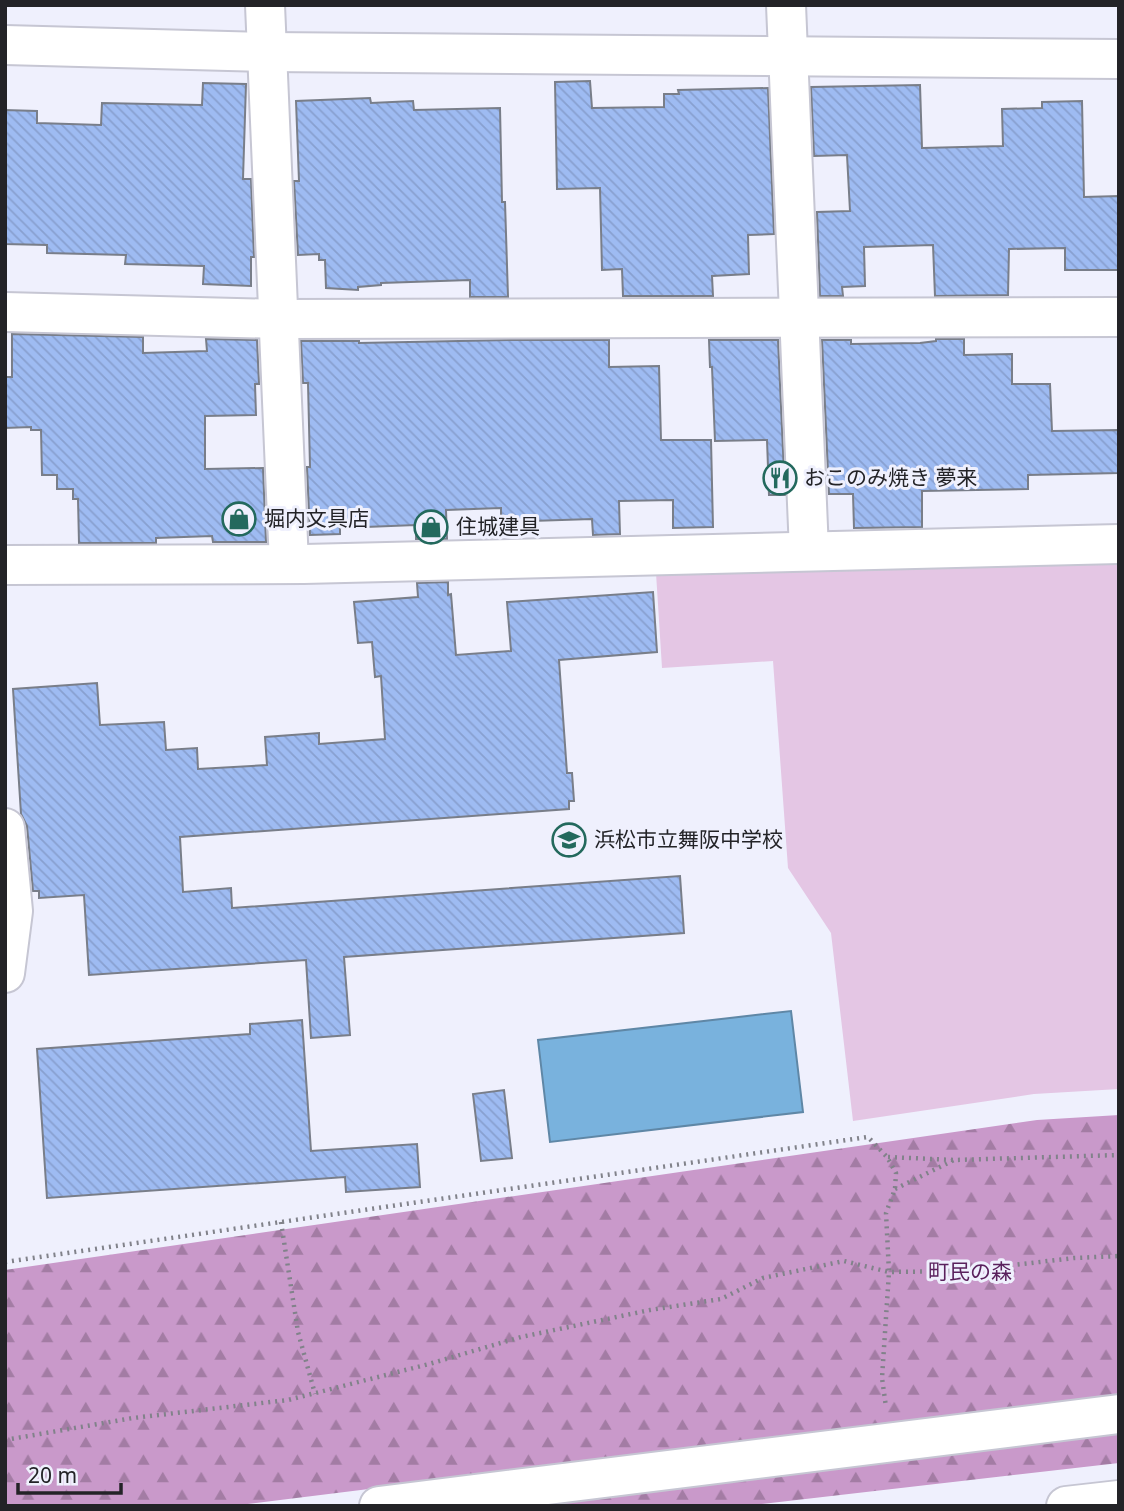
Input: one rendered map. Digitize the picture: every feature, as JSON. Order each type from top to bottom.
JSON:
[{"type":"main road","points":[[265,5],[289,564]]},
{"type":"main road","points":[[786,5],[809,551]]},
{"type":"main road","points":[[5,45],[268,52],[1119,59]]},
{"type":"main road","points":[[5,312],[279,319],[1119,317]]},
{"type":"main road","points":[[5,565],[289,564],[1119,544]]},
{"type":"main road","points":[[5,828],[13,911],[5,973]]},
{"type":"main road","points":[[379,1506],[1119,1414]]},
{"type":"main road","points":[[1066,1506],[1119,1500]]},
{"type":"path","points":[[5,1262],[868,1137],[887,1157],[896,1173],[895,1189],[886,1213],[889,1272],[882,1378],[890,1443]]},
{"type":"path","points":[[887,1157],[954,1160],[1119,1155]]},
{"type":"path","points":[[895,1189],[954,1160]]},
{"type":"path","points":[[282,1222],[298,1332],[316,1394]]},
{"type":"path","points":[[5,1440],[133,1418],[288,1400],[521,1337],[650,1310],[720,1299],[763,1278],[844,1261],[889,1272],[962,1271],[1074,1258],[1119,1256]]},
{"type":"shaded area","points":[[1119,562],[1119,1089],[1034,1094],[853,1121],[831,933],[788,868],[773,661],[662,668],[656,573]]},
{"type":"green space","name":"町民の森","points":[[1119,1115],[1119,1396],[231,1506],[5,1506],[5,1270],[1037,1120]]},
{"type":"green space","points":[[1119,1432],[1119,1463],[745,1506],[525,1506]]},
{"type":"water","points":[[791,1011],[803,1112],[550,1142],[538,1040]]},
{"type":"building","points":[[590,81],[592,108],[664,107],[664,94],[679,94],[678,90],[768,88],[774,234],[748,235],[749,274],[712,276],[713,296],[623,296],[622,269],[602,270],[600,188],[557,189],[555,82]]},
{"type":"building","points":[[203,83],[246,84],[243,179],[251,179],[254,257],[251,257],[251,286],[203,284],[204,266],[125,264],[126,255],[47,253],[47,245],[5,244],[5,110],[37,111],[37,123],[101,125],[102,103],[202,105]]},
{"type":"building","points":[[920,85],[922,148],[1003,146],[1002,109],[1042,108],[1042,102],[1082,101],[1084,197],[1119,196],[1119,270],[1065,270],[1065,248],[1009,249],[1008,295],[935,296],[933,245],[864,247],[865,286],[842,287],[843,296],[820,296],[817,212],[850,211],[847,155],[814,156],[811,87]]},
{"type":"building","points":[[370,98],[371,103],[413,101],[414,110],[500,108],[508,297],[470,297],[470,280],[381,283],[358,287],[358,290],[326,288],[325,260],[319,260],[319,254],[298,255],[294,181],[299,181],[296,101]]},
{"type":"building","points":[[12,334],[143,337],[143,353],[207,351],[206,339],[257,340],[259,384],[255,384],[256,415],[205,416],[205,469],[263,468],[266,542],[213,542],[212,536],[156,538],[156,543],[79,543],[78,499],[73,499],[73,489],[57,489],[57,475],[42,475],[41,430],[31,430],[31,427],[5,428],[5,377],[12,377]]},
{"type":"building","points":[[936,339],[964,339],[964,355],[1012,354],[1012,384],[1050,384],[1052,431],[1119,430],[1119,473],[1028,475],[1028,489],[922,491],[922,527],[854,528],[853,494],[829,494],[822,340],[851,340],[851,344],[920,343]]},
{"type":"building","points":[[609,340],[609,367],[659,366],[661,440],[711,440],[713,527],[673,528],[673,500],[619,501],[620,534],[593,535],[592,519],[501,522],[501,508],[446,510],[447,539],[416,539],[416,525],[340,528],[340,534],[310,535],[307,467],[310,467],[308,383],[303,383],[301,341],[359,343]]},
{"type":"building","points":[[709,340],[778,340],[785,495],[769,495],[767,440],[715,441]]},
{"type":"building","points":[[448,582],[456,655],[511,651],[507,602],[653,592],[657,652],[559,660],[567,773],[572,773],[574,801],[569,801],[569,809],[180,837],[183,892],[231,888],[232,908],[680,876],[684,933],[344,957],[350,1035],[311,1038],[306,960],[89,975],[84,895],[39,898],[39,891],[33,891],[27,826],[21,814],[13,689],[97,683],[100,725],[164,722],[166,750],[197,748],[198,769],[267,765],[265,737],[319,733],[319,744],[385,739],[381,676],[375,677],[372,642],[358,643],[354,602],[418,597],[417,583]]},
{"type":"building","points":[[302,1020],[311,1151],[417,1144],[420,1187],[346,1192],[345,1177],[47,1198],[37,1049],[250,1034],[250,1024]]},
{"type":"building","points":[[504,1090],[512,1158],[481,1161],[473,1094]]},
{"type":"place","name":"おこのみ焼き 夢来","points":[[780,478]]},
{"type":"place","name":"堀内文具店","points":[[239,519]]},
{"type":"place","name":"住城建具","points":[[431,527]]},
{"type":"place","name":"浜松市立舞阪中学校","points":[[569,840]]}]
